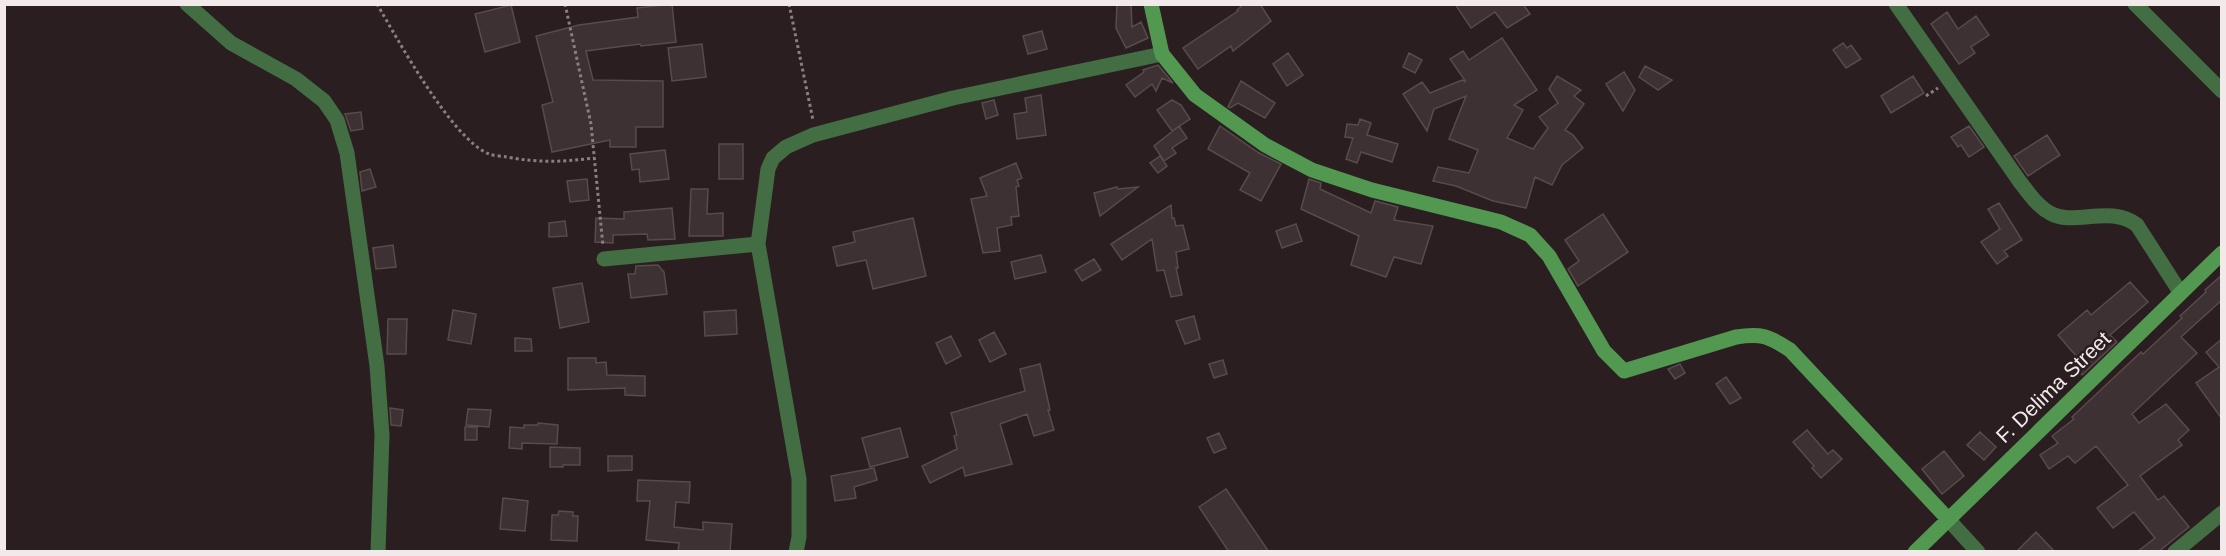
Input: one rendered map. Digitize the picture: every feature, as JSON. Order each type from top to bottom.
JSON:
[{"type":"street","points":[[188,4],[231,43],[309,88],[324,101],[337,120],[347,153],[377,366],[382,435],[378,552]]},
{"type":"street","points":[[1151,4],[1162,54],[1195,95],[1265,145],[1312,170],[1372,190],[1501,222],[1530,235],[1549,256],[1604,351],[1624,371],[1752,334],[1766,335],[1781,344],[1790,350],[1978,552]]},
{"type":"street","points":[[1896,4],[2036,202],[2051,214],[2066,217],[2118,216],[2129,219],[2137,225],[2180,292]]},
{"type":"street","points":[[2135,4],[2222,91]]},
{"type":"street","points":[[796,552],[799,537],[799,479],[758,244],[768,169],[773,158],[786,147],[813,135],[953,98],[1162,54]]},
{"type":"street","points":[[604,259],[758,244]]},
{"type":"street","name":"F. Delima Street","points":[[1915,552],[1947,518],[2222,253]]},
{"type":"street","points":[[2175,552],[2222,513]]},
{"type":"path","points":[[377,4],[441,107],[468,140],[489,154],[523,160],[559,162],[594,158]]},
{"type":"path","points":[[565,4],[591,124],[604,259]]},
{"type":"path","points":[[789,4],[814,124],[813,135]]},
{"type":"building","points":[[672,4],[676,42],[586,51],[593,80],[663,81],[663,127],[636,127],[636,147],[610,147],[610,140],[552,152],[542,105],[553,102],[536,36],[579,25],[638,17],[637,8]]},
{"type":"building","points":[[1117,4],[1131,4],[1132,27],[1141,22],[1148,38],[1126,48],[1116,28]]},
{"type":"building","points":[[1244,4],[1260,4],[1271,21],[1233,51],[1231,46],[1198,69],[1183,48],[1238,11]]},
{"type":"building","points":[[1455,4],[1523,4],[1530,14],[1507,28],[1495,12],[1471,28]]},
{"type":"building","points":[[511,5],[520,42],[485,52],[475,14]]},
{"type":"building","points":[[1947,12],[1958,29],[1976,16],[1989,35],[1971,47],[1975,53],[1959,64],[1931,24]]},
{"type":"building","points":[[1042,31],[1047,49],[1028,54],[1023,36]]},
{"type":"building","points":[[1502,38],[1537,90],[1514,105],[1523,110],[1507,138],[1533,149],[1548,128],[1539,117],[1558,103],[1549,89],[1557,76],[1581,90],[1574,96],[1584,104],[1565,130],[1573,135],[1583,148],[1562,165],[1552,185],[1535,177],[1526,208],[1493,201],[1456,186],[1433,181],[1438,167],[1469,173],[1478,150],[1449,139],[1466,96],[1434,109],[1427,131],[1403,94],[1422,82],[1430,93],[1462,80],[1466,82],[1450,59],[1463,51],[1469,60]]},
{"type":"building","points":[[1843,43],[1847,48],[1851,45],[1861,59],[1846,68],[1833,50]]},
{"type":"building","points":[[702,44],[706,77],[672,81],[668,48]]},
{"type":"building","points":[[1288,53],[1303,75],[1287,86],[1273,64]]},
{"type":"building","points":[[1409,53],[1422,60],[1415,73],[1403,67]]},
{"type":"building","points":[[1158,65],[1173,83],[1162,78],[1156,91],[1152,84],[1135,97],[1126,85],[1144,72],[1143,70]]},
{"type":"building","points":[[1645,66],[1672,80],[1658,90],[1639,77]]},
{"type":"building","points":[[1624,72],[1635,90],[1623,111],[1606,84]]},
{"type":"building","points":[[1913,76],[1924,93],[1891,113],[1881,96]]},
{"type":"building","points":[[1241,81],[1275,103],[1265,118],[1238,103],[1228,107]]},
{"type":"building","points":[[1041,95],[1046,135],[1017,139],[1014,114],[1027,112],[1025,98]]},
{"type":"building","points":[[994,100],[998,115],[986,119],[982,103]]},
{"type":"building","points":[[1172,100],[1181,105],[1190,119],[1172,131],[1157,110]]},
{"type":"building","points":[[361,112],[363,129],[351,131],[345,114]]},
{"type":"building","points":[[1360,119],[1371,123],[1367,135],[1398,144],[1392,162],[1361,152],[1357,163],[1346,159],[1353,138],[1345,137],[1347,124],[1358,125]]},
{"type":"building","points":[[1179,126],[1187,138],[1172,148],[1176,153],[1164,161],[1154,146]]},
{"type":"building","points":[[1220,126],[1259,153],[1281,164],[1261,201],[1240,190],[1250,173],[1208,149]]},
{"type":"building","points":[[1969,126],[1984,147],[1969,157],[1961,145],[1958,147],[1951,137]]},
{"type":"building","points":[[2047,135],[2060,155],[2028,176],[2014,156]]},
{"type":"building","points":[[719,144],[743,144],[743,179],[719,179]]},
{"type":"building","points":[[665,150],[669,179],[640,182],[639,169],[632,170],[630,154]]},
{"type":"building","points":[[1160,156],[1167,166],[1158,173],[1150,163]]},
{"type":"building","points":[[1016,163],[1022,178],[1017,180],[1019,186],[1016,187],[1019,216],[1011,217],[1012,225],[997,228],[1000,251],[983,253],[971,199],[987,196],[980,178]]},
{"type":"building","points":[[370,169],[376,187],[362,191],[360,172]]},
{"type":"building","points":[[587,179],[589,200],[570,202],[567,181]]},
{"type":"building","points":[[1309,179],[1321,183],[1320,189],[1371,213],[1375,201],[1398,207],[1394,220],[1433,226],[1421,264],[1394,257],[1386,277],[1351,265],[1359,236],[1301,209]]},
{"type":"building","points":[[1117,187],[1118,189],[1138,187],[1100,216],[1094,193]]},
{"type":"building","points":[[691,189],[708,189],[707,214],[723,213],[723,236],[689,236]]},
{"type":"building","points":[[1999,203],[2022,240],[2004,251],[2008,256],[1997,264],[1981,242],[2000,229],[1988,209]]},
{"type":"building","points":[[1171,205],[1172,218],[1176,226],[1183,225],[1189,249],[1176,252],[1178,268],[1176,268],[1182,295],[1171,297],[1164,270],[1157,271],[1152,239],[1122,260],[1111,244]]},
{"type":"building","points":[[672,208],[675,239],[648,240],[647,234],[613,235],[613,243],[595,242],[596,218],[624,219],[624,212]]},
{"type":"building","points":[[1603,214],[1628,252],[1578,286],[1568,269],[1579,261],[1565,240]]},
{"type":"building","points":[[913,218],[926,276],[873,289],[866,260],[837,266],[833,247],[855,242],[853,232]]},
{"type":"building","points":[[565,221],[567,236],[549,237],[549,223]]},
{"type":"building","points":[[1296,224],[1302,241],[1282,248],[1276,231]]},
{"type":"building","points":[[393,245],[396,267],[376,269],[373,248]]},
{"type":"building","points":[[1041,255],[1046,272],[1015,279],[1011,262]]},
{"type":"building","points":[[1094,259],[1101,270],[1082,281],[1075,270]]},
{"type":"building","points":[[658,265],[664,272],[667,294],[631,298],[628,274],[635,274],[636,266]]},
{"type":"building","points":[[2222,275],[2222,300],[2181,337],[2197,353],[2132,414],[2139,423],[2166,404],[2189,430],[2178,440],[2182,445],[2140,476],[2158,500],[2164,496],[2189,527],[2158,552],[2137,552],[2155,538],[2134,512],[2113,528],[2097,508],[2128,485],[2096,446],[2075,463],[2068,456],[2049,469],[2040,455],[2058,443],[2052,436],[2074,419],[2072,417],[2141,352],[2143,354],[2182,318],[2180,316]]},
{"type":"building","points":[[2130,282],[2148,302],[2110,335],[2117,342],[2082,375],[2071,363],[2077,357],[2058,335],[2087,310],[2091,315]]},
{"type":"building","points":[[582,283],[589,322],[560,328],[553,288]]},
{"type":"building","points":[[453,310],[476,314],[471,344],[448,340]]},
{"type":"building","points":[[736,310],[737,334],[705,336],[704,312]]},
{"type":"building","points":[[1194,316],[1200,339],[1185,344],[1176,321]]},
{"type":"building","points":[[388,319],[407,319],[406,354],[387,354]]},
{"type":"building","points":[[994,332],[1006,354],[990,362],[979,340]]},
{"type":"building","points":[[951,336],[961,356],[946,364],[936,343]]},
{"type":"building","points":[[515,338],[531,339],[532,351],[515,351]]},
{"type":"building","points":[[2222,339],[2222,419],[2196,383],[2219,367],[2206,352]]},
{"type":"building","points":[[568,358],[596,358],[596,363],[606,362],[607,375],[645,376],[645,396],[625,395],[625,388],[568,390]]},
{"type":"building","points":[[1223,360],[1227,374],[1214,378],[1209,364]]},
{"type":"building","points":[[1040,364],[1054,430],[1034,436],[1027,414],[1000,424],[1012,464],[965,476],[963,467],[930,483],[922,466],[957,449],[954,436],[957,435],[951,413],[1025,391],[1020,369]]},
{"type":"building","points":[[1680,364],[1685,373],[1675,379],[1668,369]]},
{"type":"building","points":[[1726,377],[1741,398],[1730,404],[1716,384]]},
{"type":"building","points":[[390,408],[403,410],[401,426],[391,425]]},
{"type":"building","points":[[468,409],[491,410],[489,427],[466,425]]},
{"type":"building","points":[[538,423],[558,425],[557,444],[522,443],[522,449],[509,448],[510,427],[524,428],[524,425],[538,425]]},
{"type":"building","points":[[465,427],[477,427],[477,440],[465,440]]},
{"type":"building","points":[[900,428],[908,457],[870,467],[862,438]]},
{"type":"building","points":[[1807,430],[1828,454],[1833,450],[1842,459],[1821,478],[1812,468],[1814,466],[1793,442]]},
{"type":"building","points":[[1980,432],[1996,447],[1984,460],[1967,445]]},
{"type":"building","points":[[1219,433],[1226,448],[1214,453],[1207,438]]},
{"type":"building","points":[[550,447],[580,448],[580,465],[550,467]]},
{"type":"building","points":[[1944,451],[1964,476],[1942,494],[1922,469]]},
{"type":"building","points":[[608,456],[632,456],[632,470],[608,471]]},
{"type":"building","points":[[874,468],[877,480],[854,487],[856,498],[835,501],[831,476]]},
{"type":"building","points":[[638,480],[690,482],[689,503],[676,502],[674,527],[703,530],[703,522],[732,524],[730,552],[678,552],[679,543],[646,540],[650,501],[637,501]]},
{"type":"building","points":[[1226,489],[1269,552],[1229,552],[1199,507]]},
{"type":"building","points":[[503,498],[528,501],[525,531],[500,529]]},
{"type":"building","points":[[559,511],[573,512],[573,516],[578,516],[577,541],[551,540],[552,515],[558,515]]},
{"type":"building","points":[[2036,532],[2055,552],[2016,552]]}]
